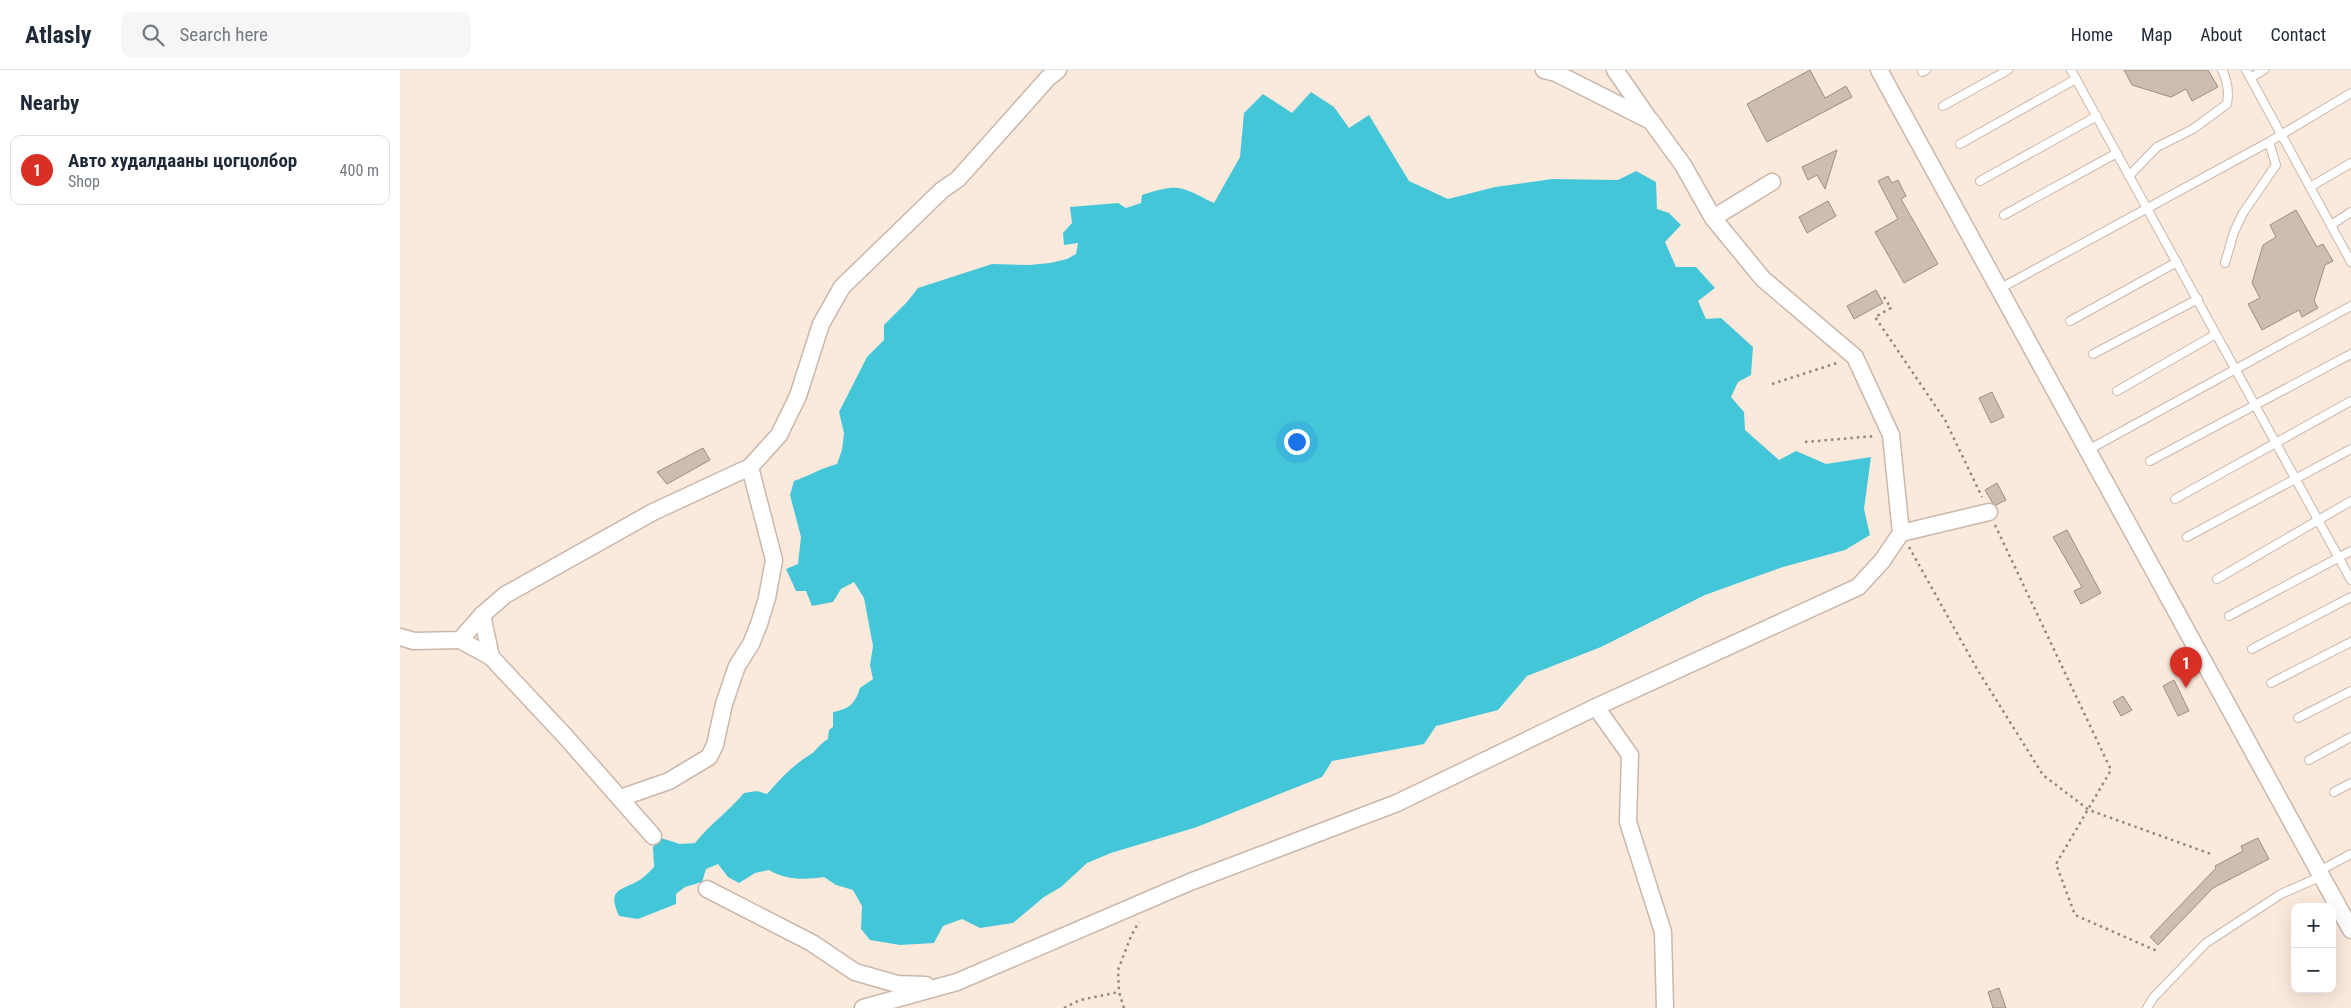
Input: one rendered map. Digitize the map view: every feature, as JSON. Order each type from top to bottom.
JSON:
[{"type":"street","points":[[460,640],[482,615],[505,595],[654,512],[750,467],[778,435],[798,396],[821,324],[842,286],[942,190],[958,179],[1048,78],[1058,70]]},
{"type":"street","points":[[1544,70],[1556,73],[1651,121]]},
{"type":"street","points":[[863,1008],[957,982],[1190,882],[1397,803],[1596,707],[1858,587],[1882,561],[1901,533],[1891,435],[1855,357],[1763,279],[1713,218],[1683,164],[1615,70]]},
{"type":"street","points":[[1880,70],[2351,930]]},
{"type":"street","points":[[1713,218],[1772,182]]},
{"type":"street","points":[[620,798],[669,781],[709,757],[716,745],[724,704],[737,666],[751,644],[768,598],[774,560],[750,467]]},
{"type":"street","points":[[1901,533],[1989,512]]},
{"type":"street","points":[[482,615],[491,657]]},
{"type":"street","points":[[405,642],[460,640],[491,657],[566,736],[653,836]]},
{"type":"street","points":[[1596,707],[1630,755],[1628,822],[1663,932],[1665,1008]]},
{"type":"street","points":[[707,889],[812,943],[855,972],[896,984],[943,985]]},
{"type":"lane","points":[[1943,106],[2008,70]]},
{"type":"lane","points":[[2071,70],[2351,580]]},
{"type":"lane","points":[[2129,176],[2157,146],[2193,128],[2227,104],[2229,92],[2226,77],[2222,70]]},
{"type":"lane","points":[[2264,70],[2249,74],[2351,261]]},
{"type":"lane","points":[[1960,144],[2076,80]]},
{"type":"lane","points":[[1999,289],[2282,135],[2351,93]]},
{"type":"lane","points":[[1980,182],[2097,116]]},
{"type":"lane","points":[[2225,263],[2234,232],[2243,212],[2276,164],[2269,142]]},
{"type":"lane","points":[[2004,215],[2117,153]]},
{"type":"lane","points":[[2310,187],[2351,163]]},
{"type":"lane","points":[[2331,225],[2351,212]]},
{"type":"lane","points":[[2070,321],[2177,262]]},
{"type":"lane","points":[[2093,354],[2198,299]]},
{"type":"lane","points":[[2088,450],[2351,306]]},
{"type":"lane","points":[[2117,391],[2216,334]]},
{"type":"lane","points":[[2150,461],[2351,354]]},
{"type":"lane","points":[[2175,500],[2351,400]]},
{"type":"lane","points":[[2187,537],[2351,449]]},
{"type":"lane","points":[[2217,579],[2351,501]]},
{"type":"lane","points":[[2229,616],[2351,551]]},
{"type":"lane","points":[[2252,649],[2351,597]]},
{"type":"lane","points":[[2271,683],[2351,642]]},
{"type":"lane","points":[[2298,718],[2351,691]]},
{"type":"lane","points":[[2309,760],[2351,737]]},
{"type":"lane","points":[[2334,792],[2351,783]]},
{"type":"lane","points":[[2147,1008],[2153,998],[2206,943],[2281,894],[2320,874],[2351,854]]},
{"type":"path","points":[[1884,296],[1891,308],[1875,317],[1945,420],[2111,770],[2056,864],[2075,915],[2156,951]]},
{"type":"path","points":[[1772,384],[1855,357]]},
{"type":"path","points":[[1805,442],[1891,435]]},
{"type":"path","points":[[1901,533],[1977,669],[2043,775],[2089,810],[2211,854]]},
{"type":"path","points":[[1124,1008],[1118,970],[1130,936],[1137,924],[1145,918]]},
{"type":"path","points":[[1064,1008],[1080,1000],[1120,992]]},
{"type":"water","points":[[1311,92],[1334,107],[1349,128],[1369,115],[1409,181],[1448,199],[1495,187],[1552,179],[1618,180],[1636,171],[1656,182],[1657,209],[1669,213],[1681,225],[1665,242],[1676,267],[1696,267],[1715,288],[1698,301],[1706,319],[1721,318],[1753,347],[1751,375],[1738,382],[1731,397],[1744,412],[1745,430],[1779,460],[1796,451],[1826,464],[1871,457],[1864,509],[1870,535],[1845,550],[1783,567],[1705,595],[1601,647],[1527,676],[1498,710],[1436,726],[1424,744],[1332,761],[1322,777],[1197,827],[1111,853],[1087,863],[1061,887],[1044,897],[1013,923],[980,928],[962,919],[943,926],[934,943],[900,945],[870,940],[861,929],[862,906],[853,890],[836,885],[824,877],[810,879],[795,878],[782,876],[769,870],[755,873],[739,883],[728,877],[718,864],[706,869],[702,882],[685,887],[676,894],[676,904],[638,919],[619,916],[614,901],[617,892],[638,881],[654,867],[653,847],[661,838],[680,844],[695,843],[744,793],[757,791],[767,794],[793,767],[828,739],[829,730],[833,727],[833,712],[851,705],[860,688],[873,679],[870,665],[873,646],[864,598],[854,582],[841,589],[833,602],[812,606],[806,591],[796,591],[786,569],[798,564],[801,537],[790,495],[794,481],[837,464],[842,450],[844,433],[839,412],[867,357],[884,340],[884,325],[918,288],[992,264],[1029,265],[1050,263],[1067,259],[1076,254],[1078,243],[1064,245],[1063,233],[1072,223],[1070,207],[1118,203],[1126,208],[1141,203],[1142,195],[1172,188],[1186,190],[1214,203],[1240,157],[1244,113],[1263,94],[1292,113]]},
{"type":"building","points":[[1810,70],[1825,98],[1846,86],[1852,97],[1767,142],[1747,104]]},
{"type":"building","points":[[2124,70],[2208,70],[2218,87],[2192,101],[2186,89],[2171,97],[2132,85]]},
{"type":"building","points":[[1837,150],[1825,189],[1817,175],[1808,180],[1802,167]]},
{"type":"building","points":[[1888,176],[1892,183],[1898,180],[1906,196],[1901,199],[1938,264],[1904,283],[1875,232],[1898,219],[1878,181]]},
{"type":"building","points":[[1828,201],[1836,216],[1807,233],[1799,217]]},
{"type":"building","points":[[2296,210],[2317,247],[2323,244],[2333,261],[2325,265],[2314,301],[2318,308],[2302,317],[2299,310],[2262,330],[2248,304],[2260,298],[2252,283],[2263,245],[2276,237],[2270,225]]},
{"type":"building","points":[[1876,290],[1883,303],[1854,319],[1847,306]]},
{"type":"building","points":[[1992,392],[2004,417],[1991,423],[1979,398]]},
{"type":"building","points":[[703,448],[710,460],[667,484],[657,472]]},
{"type":"building","points":[[1997,483],[2006,500],[1996,505],[1985,490]]},
{"type":"building","points":[[2067,530],[2101,593],[2081,604],[2074,591],[2082,587],[2053,537]]},
{"type":"building","points":[[2174,680],[2189,711],[2178,716],[2163,686]]},
{"type":"building","points":[[2123,696],[2132,710],[2121,716],[2113,702]]},
{"type":"building","points":[[2258,838],[2269,859],[2213,888],[2158,945],[2150,937],[2216,868],[2215,866],[2243,851],[2241,846]]},
{"type":"building","points":[[1999,988],[2006,1008],[1993,1008],[1988,992]]},
{"type":"place","name":"Авто худалдааны цогцолбор","points":[[2186,688]]}]
